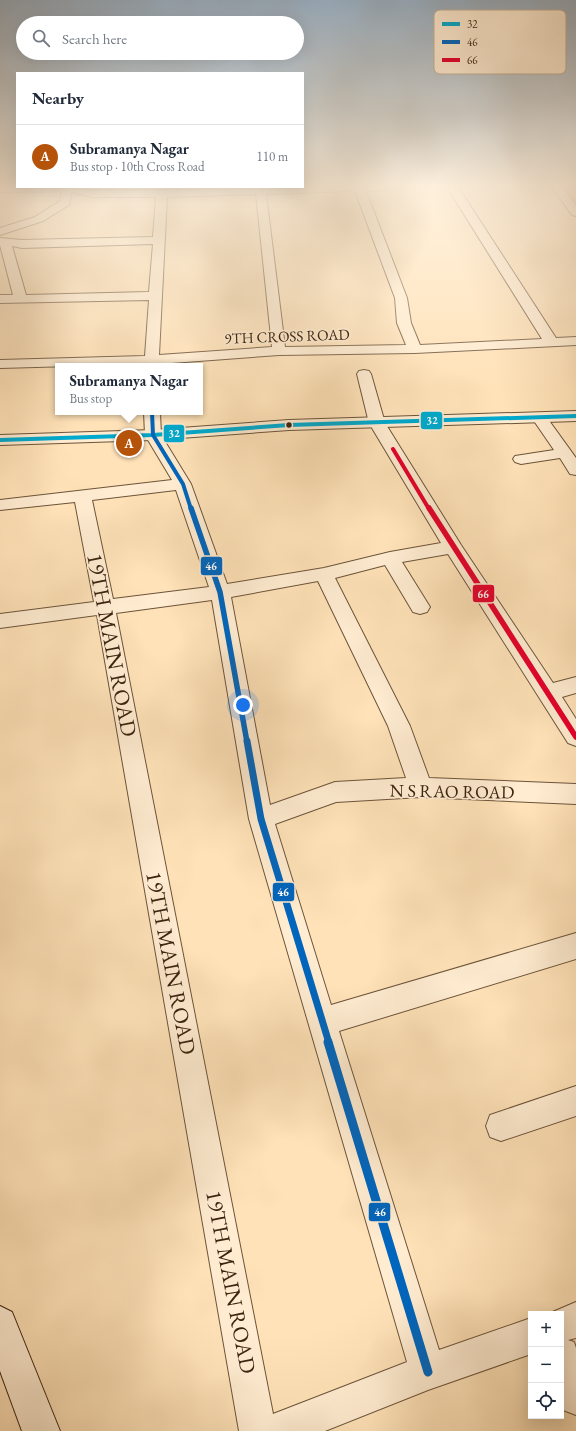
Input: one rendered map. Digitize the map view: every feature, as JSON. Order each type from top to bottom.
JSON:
[{"type":"street","points":[[7,254],[20,298]]},
{"type":"street","points":[[150,363],[158,254]]},
{"type":"street","points":[[268,254],[279,351]]},
{"type":"street","points":[[384,254],[401,298],[404,323],[415,349]]},
{"type":"street","points":[[494,254],[552,343]]},
{"type":"street","points":[[0,299],[155,296]]},
{"type":"street","name":"9TH CROSS ROAD","points":[[150,363],[279,351],[415,349],[576,341]]},
{"type":"street","name":"9TH CROSS ROAD","points":[[0,364],[55,364]]},
{"type":"street","points":[[364,374],[378,423],[453,547],[576,737]]},
{"type":"street","points":[[0,440],[153,424],[289,426],[576,416]]},
{"type":"street","points":[[540,418],[576,470]]},
{"type":"street","points":[[153,424],[182,484],[220,592],[261,819],[428,1372]]},
{"type":"street","points":[[521,459],[564,453]]},
{"type":"street","points":[[0,505],[182,484]]},
{"type":"street","name":"19TH MAIN ROAD","points":[[83,496],[105,607],[258,1431]]},
{"type":"street","points":[[0,621],[220,592],[324,574],[390,558],[453,547]]},
{"type":"street","points":[[390,558],[420,607]]},
{"type":"street","points":[[324,574],[400,726],[421,786]]},
{"type":"street","points":[[548,693],[576,685]]},
{"type":"street","name":"N S RAO ROAD","points":[[261,819],[335,792],[421,786],[576,794]]},
{"type":"street","points":[[322,1022],[576,946]]},
{"type":"street","points":[[501,1126],[576,1101]]},
{"type":"street","points":[[564,1325],[576,1320]]},
{"type":"street","points":[[0,1324],[41,1431]]},
{"type":"street","points":[[278,1431],[428,1372],[528,1337]]},
{"type":"street","points":[[564,1363],[576,1397]]},
{"type":"transit line","name":"46","points":[[152,415],[153,435],[183,484],[220,592],[261,819],[428,1372]]},
{"type":"transit line","name":"32","points":[[0,440],[153,435],[289,425],[576,416]]},
{"type":"transit line","name":"66","points":[[393,449],[453,547],[576,737]]},
{"type":"place","name":"Subramanya Nagar","points":[[129,443]]}]
